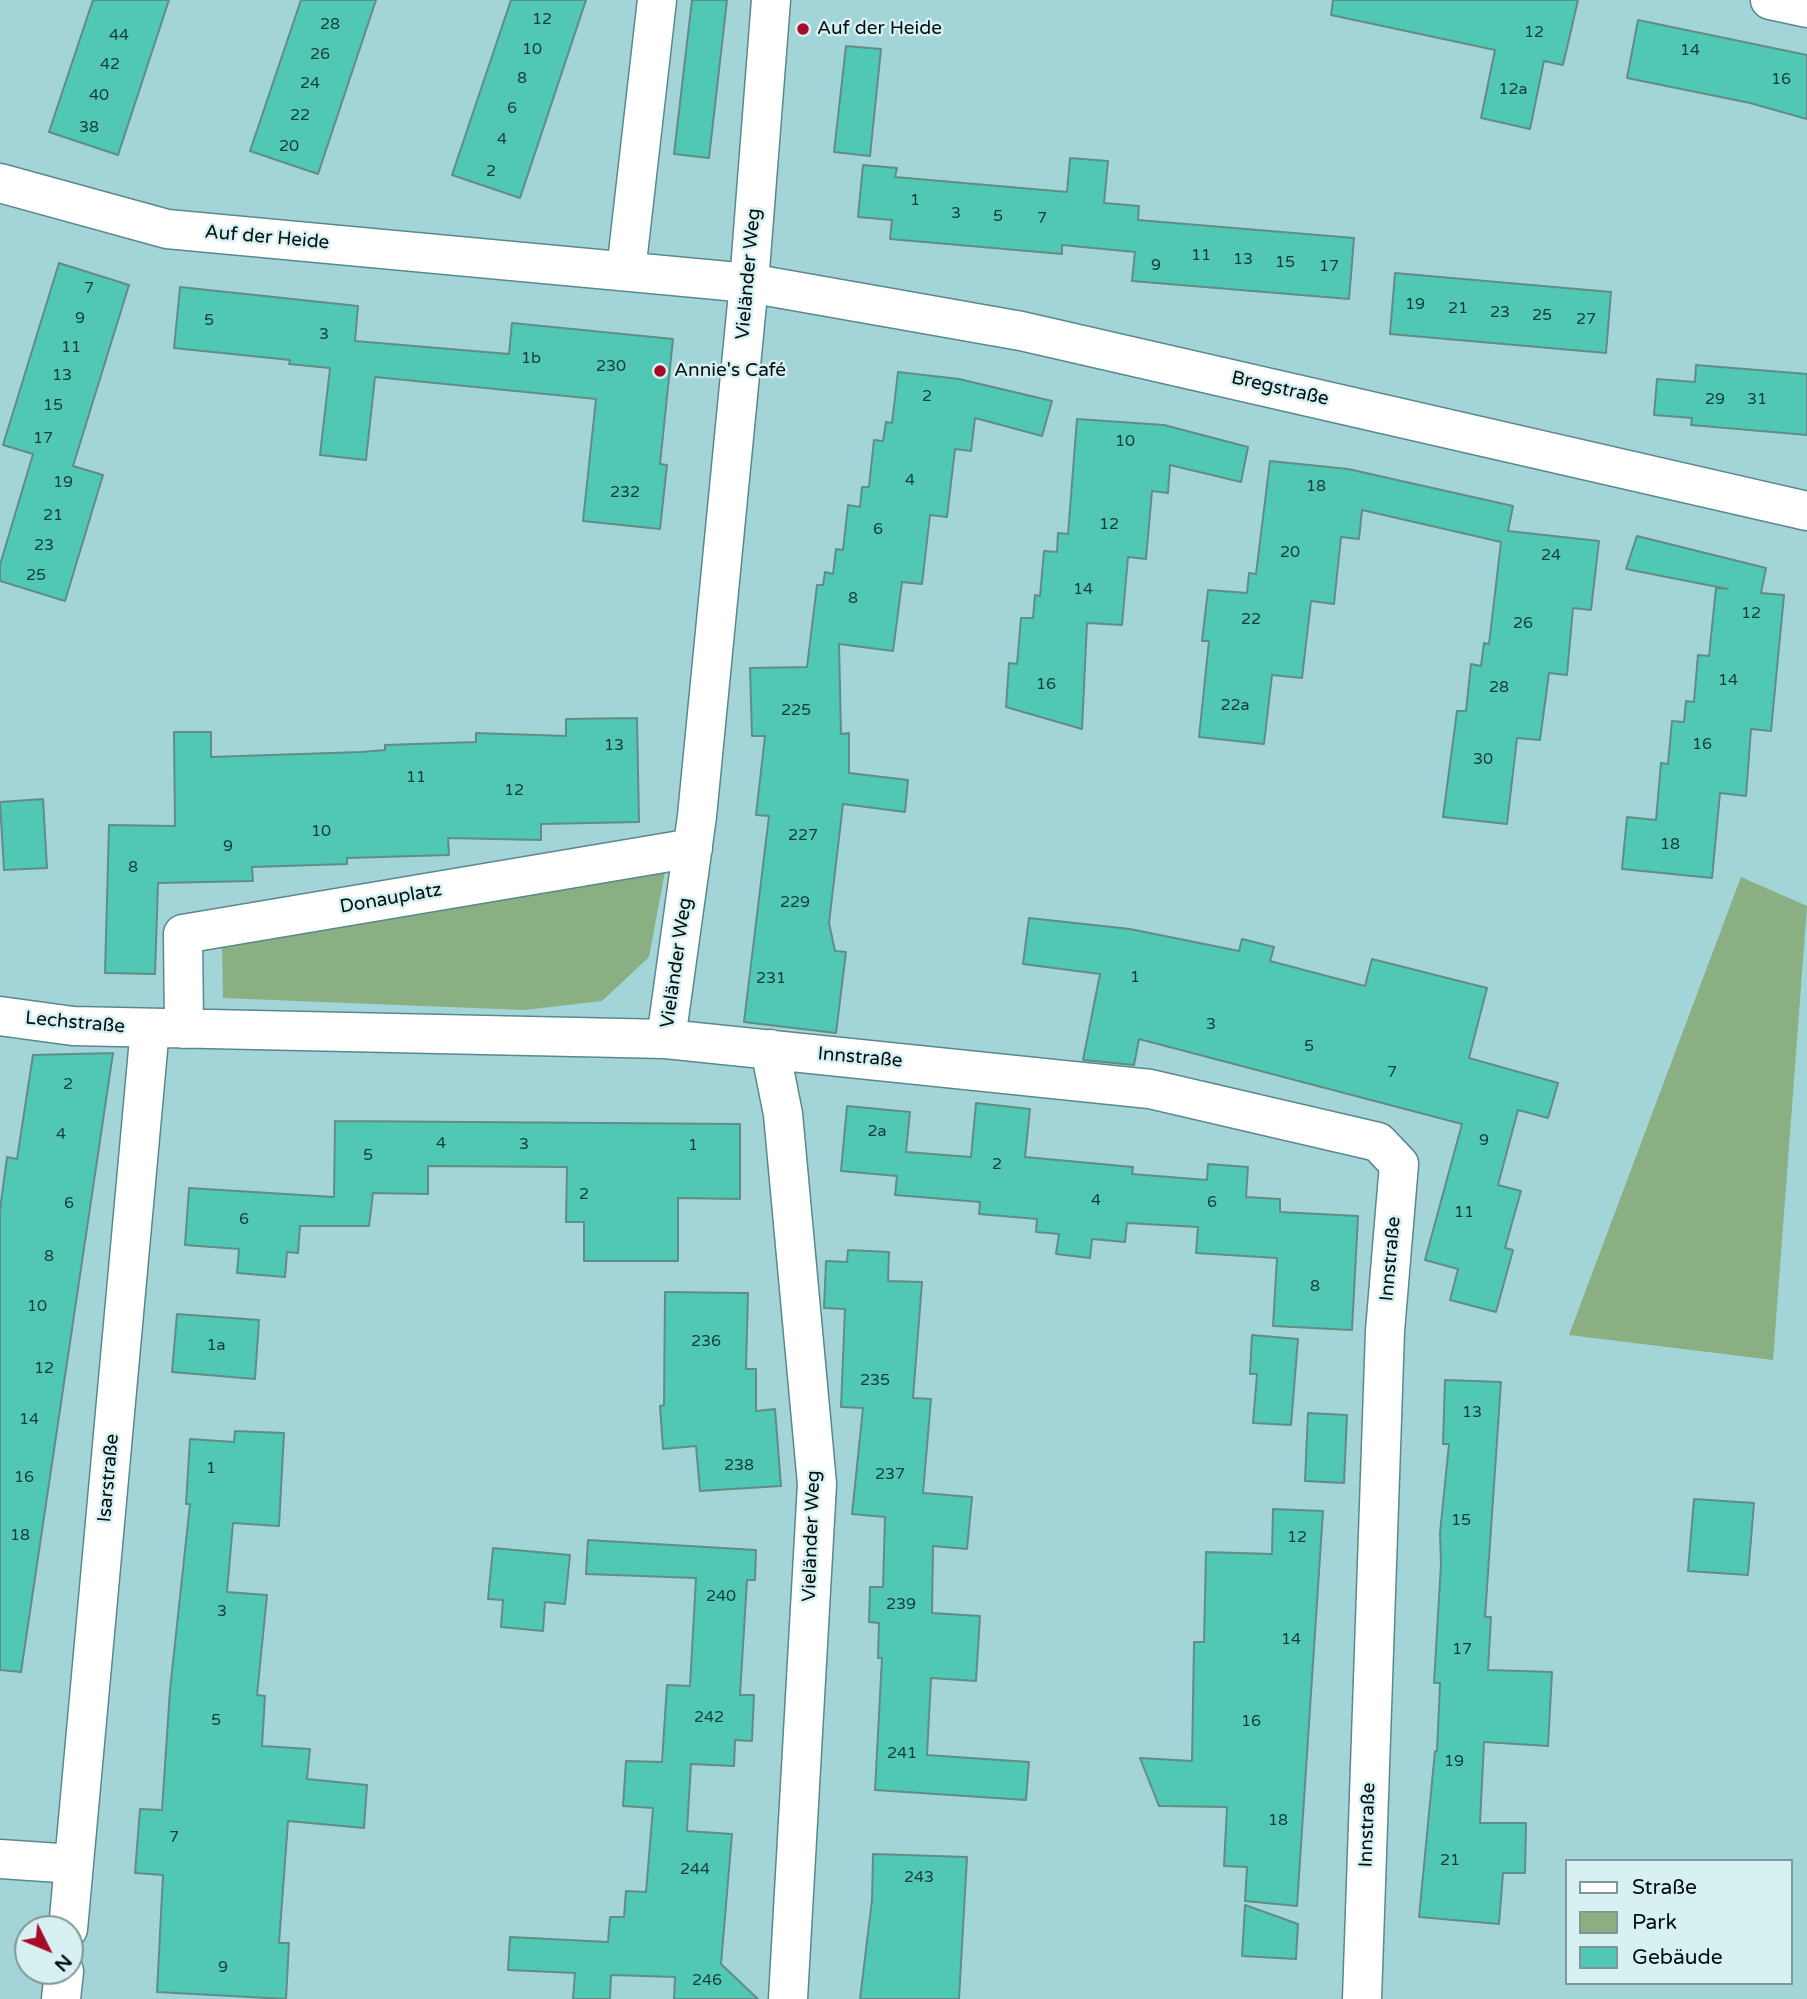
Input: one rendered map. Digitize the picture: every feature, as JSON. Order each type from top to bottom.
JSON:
[{"type":"street","points":[[626,271],[657,0]]},
{"type":"street","name":"Vieländer Weg","points":[[771,0],[749,283],[693,848],[666,1039],[770,1049],[783,1114],[817,1484],[788,1999]]},
{"type":"street","points":[[1770,0],[1807,8]]},
{"type":"street","name":"Auf der Heide","points":[[0,183],[167,229],[749,283]]},
{"type":"street","name":"Bregstraße","points":[[749,283],[1021,331],[1807,511]]},
{"type":"street","name":"Donauplatz","points":[[167,1028],[183,934],[693,848]]},
{"type":"street","name":"Lechstraße","points":[[0,1016],[73,1026],[167,1028]]},
{"type":"street","points":[[167,1028],[666,1039]]},
{"type":"street","name":"Isarstraße","points":[[69,1915],[167,1028]]},
{"type":"street","name":"Innstraße","points":[[770,1049],[1150,1089],[1377,1142],[1399,1164],[1385,1331],[1362,1999]]},
{"type":"street","points":[[0,1859],[74,1864]]},
{"type":"green space","points":[[665,871],[649,957],[602,1001],[524,1010],[223,998],[222,943]]},
{"type":"green space","points":[[1741,877],[1807,906],[1773,1360],[1569,1335]]},
{"type":"building","points":[[93,0],[169,0],[118,155],[49,132]]},
{"type":"building","points":[[301,0],[376,0],[318,174],[250,151]]},
{"type":"building","points":[[511,0],[586,0],[520,198],[452,175]]},
{"type":"building","points":[[692,0],[727,0],[709,158],[674,154]]},
{"type":"building","points":[[1333,0],[1578,0],[1563,65],[1544,61],[1530,129],[1481,118],[1495,50],[1331,15]]},
{"type":"building","points":[[1638,20],[1807,55],[1807,119],[1750,103],[1627,78]]},
{"type":"building","points":[[846,46],[881,49],[870,156],[834,152]]},
{"type":"building","points":[[1070,158],[1108,161],[1104,203],[1139,206],[1138,220],[1354,238],[1349,299],[1132,281],[1135,252],[1062,245],[1062,254],[890,239],[892,220],[858,217],[863,165],[897,168],[895,177],[1067,192]]},
{"type":"building","points":[[59,263],[129,285],[73,466],[103,475],[65,601],[0,581],[0,565],[33,454],[3,445]]},
{"type":"building","points":[[1395,273],[1611,292],[1606,353],[1390,334]]},
{"type":"building","points":[[180,287],[358,306],[355,341],[509,354],[512,323],[673,339],[660,464],[667,465],[660,529],[583,521],[596,399],[375,377],[366,460],[320,455],[330,368],[289,364],[290,360],[174,348]]},
{"type":"building","points":[[1696,365],[1807,374],[1807,435],[1691,425],[1692,418],[1654,415],[1657,379],[1695,382]]},
{"type":"building","points":[[898,372],[959,379],[1052,401],[1042,436],[975,418],[971,451],[955,449],[947,517],[930,515],[922,584],[902,582],[893,651],[839,644],[841,734],[849,733],[849,773],[908,780],[905,812],[843,804],[829,923],[835,951],[846,952],[836,1033],[744,1022],[769,816],[756,815],[765,736],[752,736],[750,668],[807,667],[817,585],[823,585],[825,572],[833,574],[836,549],[843,550],[848,505],[860,507],[862,487],[869,487],[874,440],[883,441],[886,422],[892,423]]},
{"type":"building","points":[[1077,419],[1164,425],[1248,447],[1241,482],[1170,465],[1168,493],[1152,491],[1146,559],[1128,557],[1122,625],[1087,623],[1082,729],[1006,707],[1009,663],[1017,664],[1021,618],[1033,618],[1035,595],[1040,596],[1044,551],[1057,552],[1058,533],[1068,534]]},
{"type":"building","points":[[1270,461],[1348,469],[1513,506],[1508,531],[1599,541],[1591,610],[1573,608],[1567,675],[1549,673],[1540,740],[1517,738],[1507,824],[1443,817],[1457,711],[1466,711],[1471,664],[1481,666],[1484,643],[1489,644],[1501,542],[1362,510],[1359,539],[1341,537],[1334,604],[1311,601],[1302,678],[1272,675],[1264,744],[1199,737],[1209,641],[1202,641],[1208,590],[1247,593],[1249,573],[1256,574]]},
{"type":"building","points":[[1637,536],[1766,568],[1761,593],[1784,595],[1771,731],[1751,729],[1746,796],[1720,793],[1712,878],[1622,869],[1627,817],[1656,820],[1661,763],[1668,764],[1672,721],[1684,722],[1686,701],[1694,702],[1698,655],[1709,656],[1716,588],[1728,589],[1626,569]]},
{"type":"building","points":[[637,718],[639,822],[541,824],[541,840],[448,838],[449,855],[347,858],[347,864],[252,867],[253,881],[158,883],[155,974],[105,973],[109,825],[175,826],[174,732],[211,732],[211,757],[361,752],[385,750],[385,745],[476,742],[476,733],[566,736],[566,719]]},
{"type":"building","points":[[43,799],[47,868],[4,870],[0,802]]},
{"type":"building","points":[[1029,918],[1130,929],[1239,951],[1242,939],[1274,947],[1270,961],[1365,986],[1372,959],[1487,988],[1469,1058],[1558,1083],[1548,1118],[1518,1110],[1498,1185],[1521,1191],[1505,1248],[1513,1250],[1496,1312],[1450,1300],[1458,1269],[1425,1260],[1462,1124],[1139,1039],[1134,1065],[1083,1060],[1100,974],[1023,964]]},
{"type":"building","points":[[113,1053],[21,1672],[0,1670],[0,1210],[7,1157],[17,1159],[33,1055]]},
{"type":"building","points":[[976,1103],[1030,1109],[1025,1157],[1133,1167],[1132,1174],[1207,1180],[1208,1164],[1248,1167],[1246,1197],[1280,1199],[1280,1212],[1358,1216],[1352,1330],[1273,1326],[1277,1258],[1196,1253],[1198,1227],[1127,1223],[1125,1242],[1092,1239],[1090,1258],[1056,1254],[1059,1234],[1036,1232],[1037,1219],[979,1214],[980,1202],[895,1195],[897,1176],[841,1171],[847,1106],[910,1112],[906,1152],[971,1157]]},
{"type":"building","points":[[335,1121],[740,1124],[740,1199],[678,1198],[678,1261],[584,1261],[584,1222],[566,1222],[567,1167],[428,1166],[428,1194],[373,1193],[369,1226],[300,1226],[298,1253],[287,1252],[285,1277],[237,1273],[239,1249],[185,1245],[189,1188],[334,1197]]},
{"type":"building","points":[[848,1250],[889,1252],[888,1281],[922,1282],[913,1398],[931,1399],[923,1493],[972,1497],[967,1549],[933,1546],[932,1613],[980,1616],[976,1681],[931,1678],[927,1755],[1029,1762],[1026,1800],[875,1790],[882,1658],[878,1658],[879,1623],[869,1622],[870,1587],[883,1587],[885,1517],[852,1514],[863,1408],[841,1407],[845,1309],[824,1308],[826,1261],[847,1262]]},
{"type":"building","points":[[665,1292],[748,1293],[746,1369],[756,1369],[756,1411],[775,1409],[781,1486],[700,1491],[696,1446],[663,1449],[660,1406],[664,1405]]},
{"type":"building","points":[[177,1314],[259,1320],[255,1379],[172,1372]]},
{"type":"building","points":[[1252,1335],[1298,1339],[1291,1425],[1253,1423],[1257,1374],[1250,1374]]},
{"type":"building","points":[[1445,1380],[1501,1382],[1485,1617],[1491,1617],[1488,1670],[1552,1672],[1548,1746],[1484,1742],[1480,1823],[1526,1823],[1525,1873],[1503,1873],[1499,1924],[1419,1917],[1437,1751],[1440,1683],[1434,1683],[1441,1564],[1440,1533],[1449,1444],[1443,1444]]},
{"type":"building","points":[[1308,1413],[1347,1415],[1344,1483],[1305,1481]]},
{"type":"building","points":[[235,1431],[284,1433],[279,1526],[233,1523],[227,1592],[267,1595],[257,1695],[265,1696],[262,1746],[310,1749],[307,1779],[367,1785],[364,1828],[288,1821],[279,1943],[289,1943],[286,1999],[157,1992],[163,1875],[135,1873],[140,1809],[162,1810],[170,1690],[190,1504],[186,1504],[190,1439],[234,1442]]},
{"type":"building","points":[[1694,1499],[1754,1503],[1748,1575],[1688,1571]]},
{"type":"building","points":[[1273,1509],[1323,1511],[1297,1906],[1245,1901],[1247,1867],[1224,1866],[1227,1807],[1159,1806],[1140,1758],[1192,1761],[1194,1642],[1204,1642],[1206,1552],[1272,1554]]},
{"type":"building","points":[[588,1540],[756,1550],[755,1580],[747,1580],[740,1695],[754,1695],[752,1741],[735,1740],[734,1766],[691,1764],[687,1831],[732,1834],[721,1964],[758,1999],[674,1999],[675,1977],[611,1975],[610,1999],[573,1999],[575,1973],[508,1970],[510,1937],[608,1942],[610,1917],[624,1917],[626,1891],[646,1892],[653,1808],[623,1806],[626,1761],[662,1762],[667,1685],[690,1686],[696,1578],[586,1574]]},
{"type":"building","points":[[493,1548],[570,1555],[565,1604],[545,1602],[543,1631],[501,1627],[503,1600],[488,1599]]},
{"type":"building","points":[[873,1854],[967,1857],[959,1999],[860,1999],[872,1900]]},
{"type":"building","points":[[1245,1905],[1298,1924],[1296,1959],[1242,1956]]},
{"type":"place","name":"Auf der Heide","points":[[803,29]]},
{"type":"place","name":"Annie's Café","points":[[660,371]]}]
